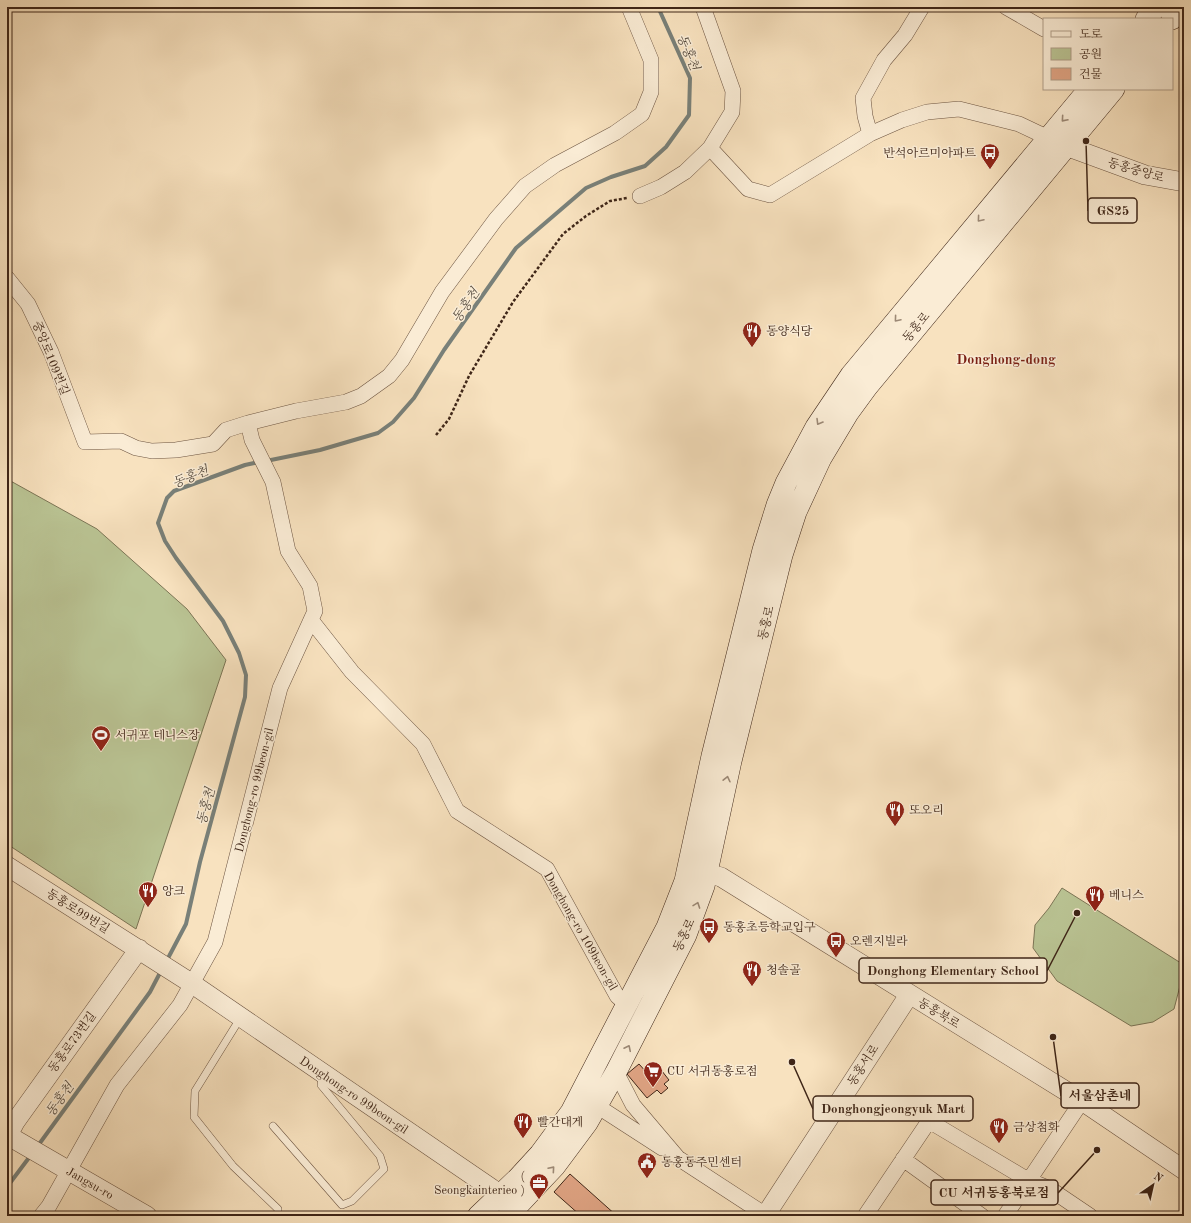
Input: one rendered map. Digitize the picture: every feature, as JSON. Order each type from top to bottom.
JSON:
[{"type":"main road","points":[[1147,18],[1156,7]]},
{"type":"main road","points":[[1173,18],[1181,7]]},
{"type":"main road","name":"동홍로","points":[[478,1216],[540,1154],[571,1112],[668,927],[685,881],[697,870],[731,761],[782,555],[804,492],[833,437],[866,387],[1057,142],[1088,90]]},
{"type":"main road","name":"동홍로","points":[[1057,142],[1113,90]]},
{"type":"main road","name":"동홍로","points":[[512,1212],[556,1166],[577,1138],[616,1072],[686,935],[704,886],[697,870]]},
{"type":"street","points":[[311,620],[315,611],[310,586],[288,551],[273,482],[252,440],[248,423],[346,402],[361,396],[389,376],[405,354],[442,292],[496,219],[525,186],[555,165],[615,133],[642,114],[651,92],[651,60],[629,7]]},
{"type":"street","points":[[640,196],[661,187],[685,172],[710,148],[732,112],[733,91],[702,7]]},
{"type":"street","points":[[870,134],[865,116],[863,98],[884,60],[905,35],[922,7]]},
{"type":"street","points":[[1006,7],[1043,28]]},
{"type":"street","points":[[710,148],[748,189],[770,195],[870,134],[902,120],[927,112],[959,108],[1019,124],[1057,142]]},
{"type":"street","name":"동홍중앙로","points":[[1057,142],[1145,175],[1184,182]]},
{"type":"street","name":"중앙로109번길","points":[[7,278],[28,304],[51,352],[85,442],[122,441],[136,448],[152,451],[176,450],[213,444],[226,430],[248,423]]},
{"type":"street","name":"Donghong-ro 99beon-gil","points":[[311,620],[280,688],[215,942],[186,979],[500,1195],[512,1212]]},
{"type":"street","name":"Donghong-ro 109beon-gil","points":[[311,620],[352,672],[423,744],[457,811],[547,870],[617,996],[627,1005]]},
{"type":"street","name":"동홍로99번길","points":[[7,866],[186,979]]},
{"type":"street","name":"동홍북로","points":[[697,870],[721,878],[1082,1101],[1184,1170]]},
{"type":"street","name":"동홍로73번길","points":[[10,1137],[20,1115],[144,952]]},
{"type":"street","points":[[40,1216],[49,1206],[61,1166],[117,1085],[180,1005],[186,979]]},
{"type":"street","name":"동홍서로","points":[[766,1216],[909,995]]},
{"type":"street","points":[[616,1072],[633,1105],[678,1158]]},
{"type":"street","points":[[1005,1216],[1082,1101]]},
{"type":"street","points":[[597,1106],[766,1216]]},
{"type":"street","points":[[865,1216],[929,1121],[1028,1180],[1050,1189],[1090,1216]]},
{"type":"street","name":"Jangsu-ro","points":[[10,1137],[147,1216]]},
{"type":"street","points":[[903,1159],[982,1216]]},
{"type":"lane","points":[[242,1017],[195,1091],[194,1117],[233,1166],[278,1209],[278,1216]]},
{"type":"lane","points":[[273,1126],[342,1205],[352,1201],[384,1169],[380,1156],[322,1085],[323,1073]]},
{"type":"path","points":[[436,435],[449,419],[469,376],[513,302],[563,234],[586,216],[610,201],[640,196]]},
{"type":"green space","name":"서귀포 테니스장","points":[[7,479],[97,529],[187,609],[226,660],[136,929],[7,844]]},
{"type":"green space","points":[[1062,888],[1184,965],[1184,982],[1181,982],[1174,1009],[1153,1022],[1131,1026],[1057,981],[1033,948],[1035,925],[1049,908]]},
{"type":"building","points":[[639,1064],[648,1074],[658,1066],[669,1080],[664,1084],[668,1088],[661,1094],[657,1090],[647,1098],[627,1074]]},
{"type":"building","points":[[570,1174],[617,1216],[581,1216],[554,1192]]},
{"type":"waterway","name":"동홍천","points":[[266,461],[320,450],[378,433],[393,422],[414,398],[444,350],[516,248],[586,188],[611,177],[645,166],[666,147],[689,115],[690,78],[658,7]]},
{"type":"waterway","name":"동홍천","points":[[166,962],[186,924],[200,862],[245,697],[246,675],[239,653],[223,621],[176,558],[165,541],[158,523],[167,498],[174,491],[245,465],[259,462]]},
{"type":"waterway","name":"동홍천","points":[[37,1147],[150,992],[162,969]]},
{"type":"waterway","name":"동홍천","points":[[7,1187],[31,1155]]},
{"type":"place","name":"GS25","points":[[1086,141]]},
{"type":"place","name":"반석아르미아파트","points":[[990,170]]},
{"type":"place","name":"동양식당","points":[[752,348]]},
{"type":"place","name":"서귀포 테니스장","points":[[101,752]]},
{"type":"place","name":"또오리","points":[[895,827]]},
{"type":"place","name":"앙크","points":[[148,908]]},
{"type":"place","name":"베니스","points":[[1095,912]]},
{"type":"place","name":"Donghong Elementary School","points":[[1077,913]]},
{"type":"place","name":"동홍초등학교입구","points":[[709,944]]},
{"type":"place","name":"오렌지빌라","points":[[836,958]]},
{"type":"place","name":"청솔골","points":[[752,987]]},
{"type":"place","name":"서울삼촌네","points":[[1053,1037]]},
{"type":"place","name":"Donghongjeongyuk Mart","points":[[792,1062]]},
{"type":"place","name":"CU 서귀동홍로점","points":[[653,1088]]},
{"type":"place","name":"빨간대게","points":[[523,1139]]},
{"type":"place","name":"금상첨화","points":[[999,1144]]},
{"type":"place","name":"CU 서귀동홍북로점","points":[[1097,1150]]},
{"type":"place","name":"동홍동주민센터","points":[[647,1179]]},
{"type":"place","name":"( Seongkainterieo )","points":[[539,1200]]},
{"type":"district","name":"Donghong-dong","points":[[1006,359]]}]
